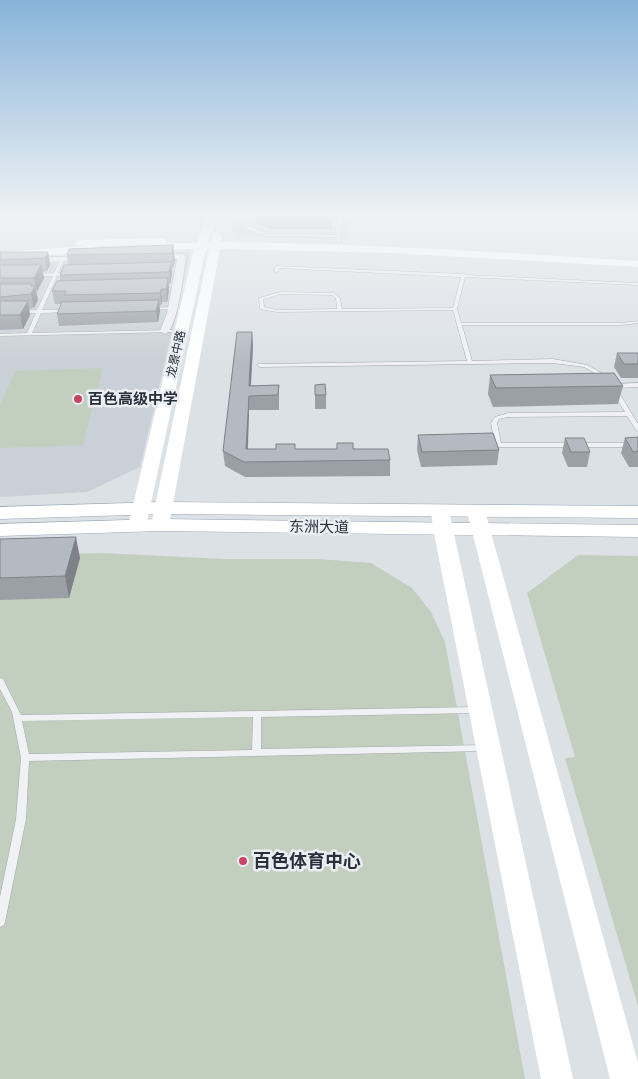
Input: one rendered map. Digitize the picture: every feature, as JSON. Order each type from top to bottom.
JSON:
[{"type":"main road","name":"东洲大道","points":[[0,513],[139,517],[478,520],[638,512]]},
{"type":"main road","name":"东洲大道","points":[[0,530],[139,517]]},
{"type":"main road","name":"东洲大道","points":[[478,520],[638,530]]},
{"type":"street","points":[[169,331],[175,271],[179,263]]},
{"type":"street","name":"龙景中路","points":[[139,517],[204,263]]},
{"type":"street","name":"龙景中路","points":[[161,517],[205,263]]},
{"type":"street","points":[[441,520],[557,1079]]},
{"type":"street","points":[[478,520],[626,1079]]},
{"type":"lane","points":[[29,334],[60,263]]},
{"type":"lane","points":[[276,271],[278,267],[464,274],[637,284],[638,292]]},
{"type":"lane","points":[[28,275],[74,274]]},
{"type":"lane","points":[[464,274],[455,309],[470,362]]},
{"type":"lane","points":[[37,295],[58,290]]},
{"type":"lane","points":[[340,310],[338,298],[333,294],[280,293],[261,298],[262,308],[277,311],[455,309]]},
{"type":"lane","points":[[144,309],[172,308]]},
{"type":"lane","points":[[10,312],[77,310]]},
{"type":"lane","points":[[460,324],[621,324],[638,322]]},
{"type":"lane","points":[[0,335],[169,331]]},
{"type":"lane","points":[[260,364],[568,362],[595,369],[606,377],[638,429]]},
{"type":"lane","points":[[612,386],[638,386]]},
{"type":"lane","points":[[628,414],[508,415],[498,418],[494,423],[494,430],[498,445],[638,445]]},
{"type":"lane","points":[[0,681],[17,718],[25,758],[21,819],[0,922]]},
{"type":"lane","points":[[17,718],[480,710]]},
{"type":"lane","points":[[256,753],[258,714]]},
{"type":"lane","points":[[25,758],[488,748]]},
{"type":"shaded area","name":"百色高级中学","points":[[0,263],[188,263],[140,467],[87,492],[0,497]]},
{"type":"green space","points":[[103,368],[83,445],[0,448],[0,406],[15,371]]},
{"type":"green space","name":"百色体育中心","points":[[101,553],[225,559],[319,559],[371,563],[412,588],[431,612],[445,642],[525,1079],[0,1079],[0,556]]},
{"type":"green space","points":[[578,555],[638,556],[638,1006],[565,758],[575,757],[527,593]]},
{"type":"building","points":[[171,263],[169,272],[60,275],[64,265]]},
{"type":"building","points":[[0,265],[41,265],[34,278],[0,278]]},
{"type":"building","points":[[168,278],[166,289],[161,289],[160,293],[64,295],[66,291],[52,291],[57,281]]},
{"type":"building","points":[[0,284],[32,284],[31,286],[35,286],[31,294],[0,297]]},
{"type":"building","points":[[159,300],[156,311],[57,314],[62,302]]},
{"type":"building","points":[[0,301],[28,301],[20,315],[0,315]]},
{"type":"building","points":[[237,332],[252,332],[249,386],[279,385],[278,395],[249,396],[246,449],[276,449],[276,444],[295,444],[295,449],[337,449],[337,443],[353,443],[353,449],[388,449],[390,460],[244,462],[223,451]]},
{"type":"building","points":[[617,353],[638,353],[638,364],[624,364]]},
{"type":"building","points":[[614,373],[623,386],[496,388],[490,375]]},
{"type":"building","points":[[325,384],[326,395],[315,395],[315,385]]},
{"type":"building","points":[[493,433],[499,450],[422,452],[418,435]]},
{"type":"building","points":[[638,437],[638,451],[633,452],[625,438]]},
{"type":"building","points":[[565,438],[584,438],[590,452],[571,452]]},
{"type":"building","points":[[76,537],[65,576],[0,578],[0,539]]},
{"type":"place","name":"百色高级中学","points":[[78,399]]},
{"type":"place","name":"百色体育中心","points":[[243,861]]}]
